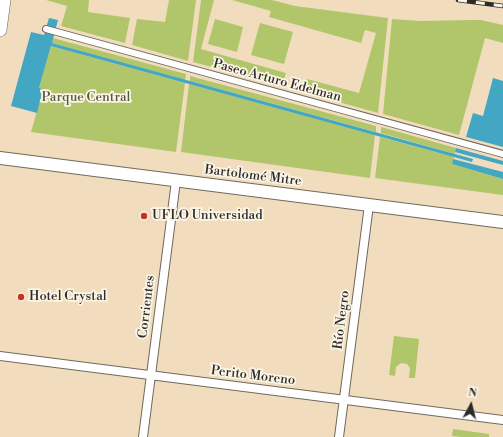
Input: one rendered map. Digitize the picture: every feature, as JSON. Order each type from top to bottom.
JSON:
[{"type":"main road","points":[[0,30],[4,0]]},
{"type":"main road","name":"Bartolomé Mitre","points":[[0,158],[503,222]]},
{"type":"street","name":"Paseo Arturo Edelman","points":[[46,29],[503,154]]},
{"type":"street","name":"Corrientes","points":[[143,437],[176,181]]},
{"type":"street","name":"Río Negro","points":[[339,437],[369,205]]},
{"type":"street","name":"Perito Moreno","points":[[0,356],[503,420]]},
{"type":"green space","points":[[46,0],[89,0],[88,12],[130,18],[125,43],[61,26],[67,6]]},
{"type":"green space","points":[[169,0],[196,0],[188,61],[132,45],[137,19],[165,22]]},
{"type":"green space","points":[[201,0],[214,0],[201,49],[286,73],[282,86],[193,62]]},
{"type":"green space","points":[[232,0],[272,0],[295,6],[388,18],[378,113],[303,92],[307,79],[359,93],[376,33],[365,30],[361,43],[269,17],[271,11]]},
{"type":"green space","points":[[215,19],[243,27],[237,52],[208,44]]},
{"type":"green space","points":[[392,19],[420,21],[481,20],[503,25],[503,43],[485,38],[459,135],[383,114]]},
{"type":"green space","points":[[260,23],[293,32],[284,64],[251,55]]},
{"type":"green space","points":[[53,38],[186,74],[185,80],[52,43]]},
{"type":"green space","name":"Parque Central","points":[[51,46],[185,83],[176,152],[31,132],[43,90],[39,88]]},
{"type":"green space","points":[[190,76],[376,126],[376,132],[190,81]]},
{"type":"green space","points":[[189,84],[375,135],[370,178],[181,152]]},
{"type":"green space","points":[[381,127],[456,148],[455,154],[381,133]]},
{"type":"green space","points":[[380,137],[454,157],[452,164],[503,179],[503,195],[375,178]]},
{"type":"green space","points":[[394,336],[419,339],[415,378],[409,378],[410,368],[407,364],[401,363],[396,367],[395,376],[389,375]]},
{"type":"green space","points":[[453,429],[489,434],[489,437],[452,436]]},
{"type":"water","points":[[49,18],[58,20],[52,43],[473,159],[472,162],[51,46],[39,88],[43,89],[37,113],[11,106],[31,32],[44,35]]},
{"type":"water","points":[[493,78],[503,81],[503,147],[466,137],[473,113],[483,116]]},
{"type":"water","points":[[456,148],[503,161],[503,165],[455,152]]},
{"type":"water","points":[[453,159],[503,172],[503,179],[452,164]]},
{"type":"railway","points":[[458,0],[503,6]]},
{"type":"place","name":"UFLO Universidad","points":[[144,216]]},
{"type":"place","name":"Hotel Crystal","points":[[21,297]]}]
